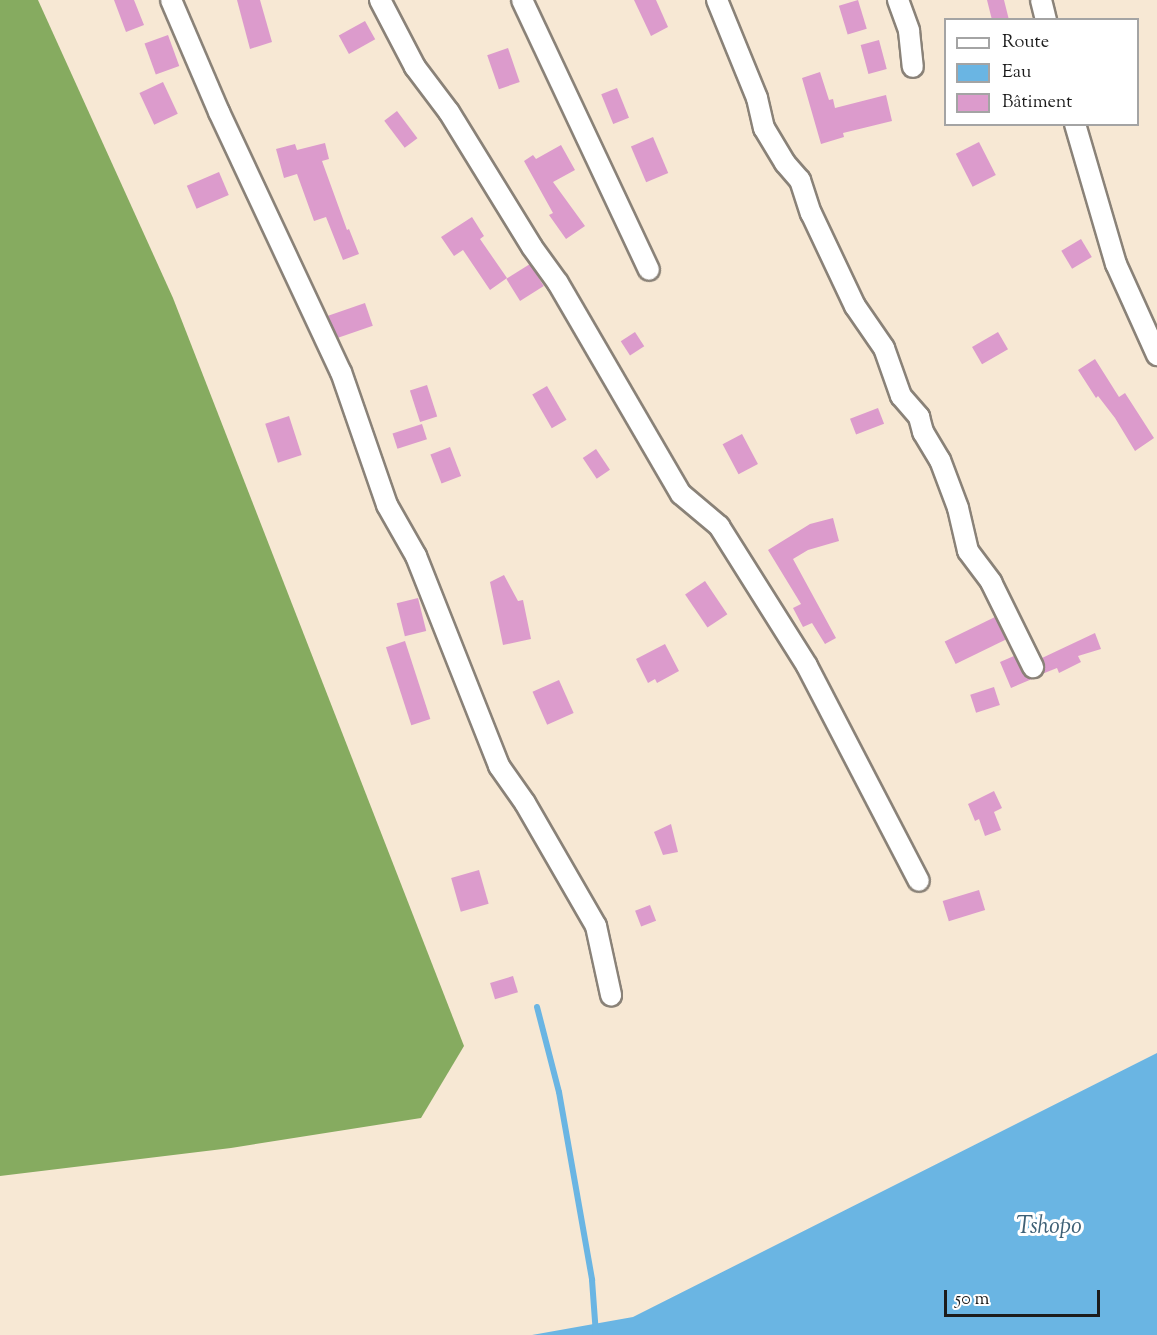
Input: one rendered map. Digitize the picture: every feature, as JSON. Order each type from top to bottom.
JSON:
[{"type":"street","points":[[171,0],[219,112],[341,372],[387,505],[416,556],[499,766],[525,803],[596,926],[611,995]]},
{"type":"street","points":[[380,0],[415,67],[449,112],[532,247],[558,283],[681,494],[719,526],[807,666],[919,880]]},
{"type":"street","points":[[522,0],[649,270]]},
{"type":"street","points":[[717,0],[757,98],[764,128],[785,163],[800,180],[811,213],[855,306],[884,348],[901,396],[919,417],[923,432],[937,454],[954,499],[968,551],[998,596],[1033,667]]},
{"type":"street","points":[[898,0],[909,31],[913,67]]},
{"type":"street","points":[[1041,0],[1046,18]]},
{"type":"street","points":[[1076,126],[1116,264],[1157,355]]},
{"type":"green space","points":[[0,0],[38,0],[173,298],[464,1046],[421,1118],[231,1148],[0,1176]]},
{"type":"water","name":"Tshopo","points":[[1157,1053],[1157,1335],[532,1335],[633,1317]]},
{"type":"building","points":[[114,0],[134,0],[144,25],[126,32]]},
{"type":"building","points":[[237,0],[260,0],[272,42],[250,49]]},
{"type":"building","points":[[634,0],[656,0],[668,27],[651,36]]},
{"type":"building","points":[[858,0],[867,29],[848,35],[839,6]]},
{"type":"building","points":[[987,0],[1004,0],[1008,18],[992,18]]},
{"type":"building","points":[[365,21],[375,39],[349,54],[339,36]]},
{"type":"building","points":[[168,35],[179,66],[156,75],[145,44]]},
{"type":"building","points":[[879,40],[887,69],[868,74],[861,45]]},
{"type":"building","points":[[508,48],[520,82],[499,89],[487,55]]},
{"type":"building","points":[[820,72],[829,100],[833,99],[835,108],[886,95],[892,121],[843,133],[844,137],[821,144],[802,78]]},
{"type":"building","points":[[163,82],[178,114],[154,125],[139,93]]},
{"type":"building","points":[[617,88],[629,118],[613,124],[601,94]]},
{"type":"building","points":[[397,111],[417,138],[405,148],[384,121]]},
{"type":"building","points":[[653,137],[668,173],[646,182],[631,146]]},
{"type":"building","points":[[979,142],[996,175],[973,187],[956,154]]},
{"type":"building","points":[[325,143],[329,159],[322,161],[347,230],[349,229],[359,254],[343,260],[326,217],[314,221],[297,174],[284,178],[276,149],[295,144],[297,150]]},
{"type":"building","points":[[561,145],[575,170],[553,182],[585,226],[566,239],[549,215],[553,213],[524,161],[533,155],[536,159]]},
{"type":"building","points":[[219,172],[229,195],[197,209],[187,186]]},
{"type":"building","points":[[472,217],[484,236],[480,239],[507,278],[490,290],[463,250],[454,256],[441,237]]},
{"type":"building","points":[[1081,239],[1092,257],[1072,269],[1061,251]]},
{"type":"building","points":[[530,264],[544,286],[520,301],[506,279]]},
{"type":"building","points":[[365,303],[373,326],[336,338],[328,316]]},
{"type":"building","points":[[635,332],[644,346],[630,356],[621,341]]},
{"type":"building","points":[[998,332],[1008,349],[982,364],[972,347]]},
{"type":"building","points":[[1095,359],[1119,397],[1125,393],[1154,438],[1135,451],[1115,418],[1098,396],[1096,398],[1078,370]]},
{"type":"building","points":[[427,385],[437,416],[420,422],[410,391]]},
{"type":"building","points":[[547,386],[566,420],[552,428],[532,394]]},
{"type":"building","points":[[878,408],[884,424],[856,435],[850,419]]},
{"type":"building","points":[[289,416],[302,455],[278,463],[265,424]]},
{"type":"building","points":[[422,424],[427,439],[397,449],[393,434]]},
{"type":"building","points":[[742,434],[758,464],[739,474],[723,444]]},
{"type":"building","points":[[450,447],[461,476],[442,483],[430,455]]},
{"type":"building","points":[[596,449],[610,470],[597,479],[583,458]]},
{"type":"building","points":[[833,518],[839,541],[808,550],[793,559],[836,638],[825,644],[812,623],[803,627],[793,608],[801,604],[768,550],[810,524]]},
{"type":"building","points":[[504,575],[518,601],[523,600],[531,639],[503,645],[490,582]]},
{"type":"building","points":[[705,581],[727,614],[707,628],[685,594]]},
{"type":"building","points":[[418,598],[426,631],[405,636],[397,603]]},
{"type":"building","points":[[995,617],[1006,639],[956,664],[945,642]]},
{"type":"building","points":[[1095,633],[1101,649],[1078,656],[1081,662],[1059,673],[1057,668],[1042,674],[1045,667],[1042,658]]},
{"type":"building","points":[[405,641],[430,719],[411,725],[386,647]]},
{"type":"building","points":[[665,644],[679,671],[657,683],[655,679],[648,683],[636,659]]},
{"type":"building","points":[[1014,656],[1023,673],[1032,679],[1011,688],[1000,662]]},
{"type":"building","points":[[559,680],[574,713],[547,725],[533,692]]},
{"type":"building","points":[[994,687],[1000,705],[976,713],[970,695]]},
{"type":"building","points":[[994,791],[1002,808],[994,812],[1001,830],[985,836],[979,819],[975,821],[968,804]]},
{"type":"building","points":[[671,824],[678,852],[663,855],[654,832]]},
{"type":"building","points":[[479,870],[489,904],[461,912],[451,878]]},
{"type":"building","points":[[979,890],[985,910],[949,921],[943,901]]},
{"type":"building","points":[[650,905],[656,921],[641,927],[635,911]]},
{"type":"building","points":[[513,976],[518,992],[495,999],[490,983]]},
{"type":"waterway","points":[[537,1007],[559,1092],[592,1280],[596,1335]]}]
